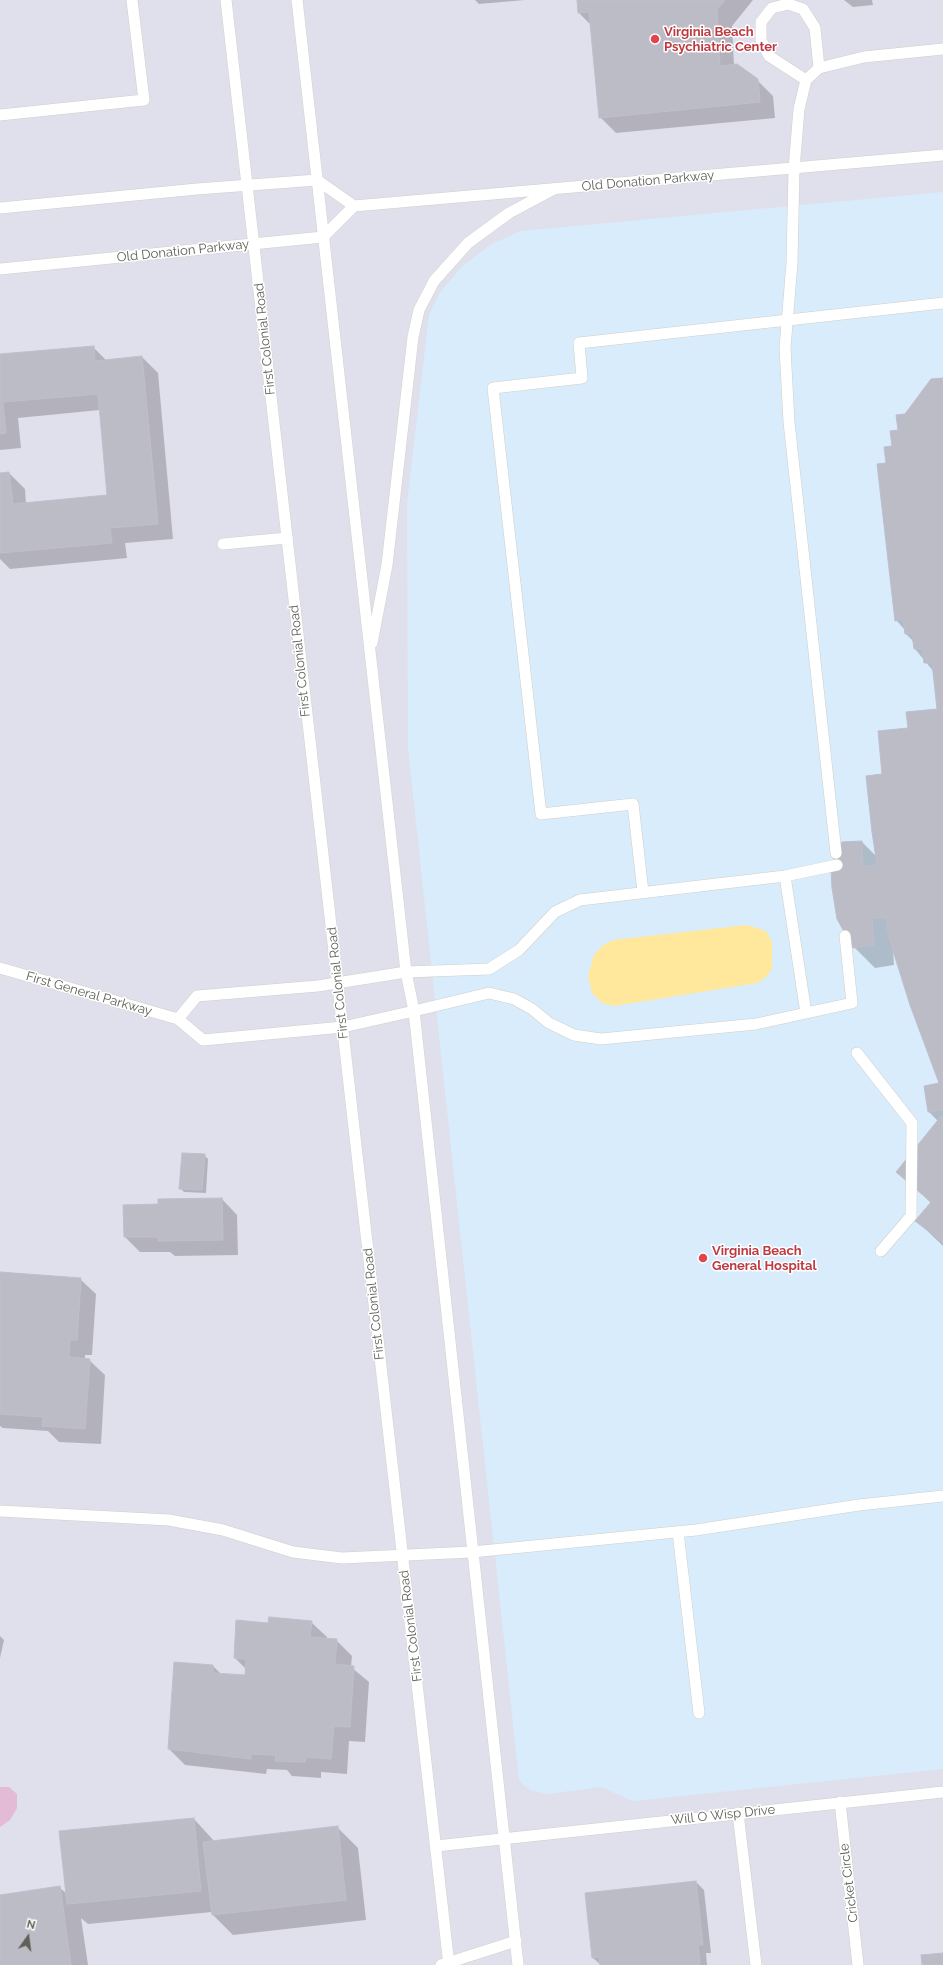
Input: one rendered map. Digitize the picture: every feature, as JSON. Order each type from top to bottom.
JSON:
[{"type":"main road","points":[[0,115],[144,100],[132,0]]},
{"type":"main road","name":"First Colonial Road","points":[[226,0],[436,1846],[446,1964]]},
{"type":"main road","points":[[297,0],[406,972],[414,1011],[518,1965]]},
{"type":"main road","points":[[806,80],[770,56],[761,40],[761,22],[772,8],[788,4],[803,9],[815,28],[819,68]]},
{"type":"main road","points":[[836,853],[789,422],[785,348],[792,263],[794,169],[798,109],[806,80],[819,68],[864,57],[943,49]]},
{"type":"main road","name":"Old Donation Parkway","points":[[354,206],[943,155]]},
{"type":"main road","points":[[0,208],[317,180],[354,206],[323,237]]},
{"type":"main road","points":[[370,653],[387,564],[413,336],[419,310],[434,281],[468,244],[509,213],[554,189]]},
{"type":"main road","name":"Old Donation Parkway","points":[[0,269],[323,237]]},
{"type":"main road","points":[[643,892],[633,804],[541,814],[493,388],[582,378],[579,343],[943,304]]},
{"type":"main road","points":[[223,544],[287,538]]},
{"type":"main road","points":[[178,1019],[197,996],[306,987],[406,972],[489,969],[519,950],[555,912],[580,900],[786,876],[838,865]]},
{"type":"main road","points":[[786,876],[806,1013]]},
{"type":"main road","name":"First General Parkway","points":[[0,968],[178,1019],[204,1040],[343,1027],[489,993],[514,999],[532,1009],[549,1023],[574,1035],[601,1039],[756,1024],[852,1003],[845,936]]},
{"type":"main road","points":[[857,1052],[912,1123],[911,1216],[881,1251]]},
{"type":"main road","points":[[0,1510],[169,1520],[223,1530],[292,1552],[342,1558],[472,1552],[678,1532],[859,1505],[943,1496]]},
{"type":"main road","points":[[678,1532],[699,1713]]},
{"type":"main road","name":"Will O Wisp Drive","points":[[436,1846],[943,1792]]},
{"type":"main road","name":"Cricket Circle","points":[[840,1802],[858,1965]]},
{"type":"main road","points":[[738,1813],[756,1965]]},
{"type":"main road","points":[[446,1964],[516,1941]]},
{"type":"shaded area","name":"Virginia Beach General Hospital","points":[[943,192],[943,1769],[633,1801],[601,1787],[547,1794],[532,1791],[522,1784],[519,1779],[408,748],[407,504],[429,315],[440,293],[461,267],[492,244],[521,231]]},
{"type":"shaded area","points":[[747,925],[766,931],[772,942],[772,969],[765,978],[757,983],[614,1006],[602,1003],[592,993],[588,976],[594,955],[602,946],[613,940]]},
{"type":"shaded area","points":[[0,1787],[9,1787],[17,1794],[17,1808],[10,1820],[0,1827]]},
{"type":"building","name":"Virginia Beach Psychiatric Center","points":[[577,0],[725,0],[717,10],[720,66],[737,64],[758,79],[760,102],[599,118],[589,12],[578,13]]},
{"type":"building","points":[[94,346],[95,361],[142,356],[158,524],[110,528],[112,543],[0,553],[0,473],[9,472],[13,504],[107,495],[98,394],[3,402],[6,433],[0,434],[0,354]]},
{"type":"building","points":[[943,378],[943,1110],[928,1112],[924,1086],[939,1083],[910,1005],[889,938],[886,918],[872,918],[874,945],[853,948],[837,919],[832,888],[831,868],[836,853],[842,842],[862,841],[863,866],[877,865],[866,776],[882,774],[878,731],[908,728],[906,712],[937,709],[932,663],[924,663],[922,648],[914,649],[912,634],[905,634],[903,619],[895,621],[877,464],[886,463],[884,447],[892,446],[890,431],[898,430],[896,415],[905,414],[931,379]]},
{"type":"building","points":[[942,1115],[943,1242],[915,1221],[931,1202],[896,1172]]},
{"type":"building","points":[[182,1153],[205,1154],[202,1190],[179,1189]]},
{"type":"building","points":[[222,1198],[223,1240],[158,1241],[158,1237],[124,1237],[123,1205],[158,1204],[158,1199]]},
{"type":"building","points":[[0,1272],[81,1278],[77,1340],[70,1340],[69,1357],[90,1359],[85,1429],[42,1426],[43,1417],[0,1414]]},
{"type":"building","points":[[269,1617],[312,1621],[310,1637],[337,1639],[335,1664],[354,1666],[350,1727],[334,1726],[331,1759],[306,1757],[305,1762],[275,1761],[276,1755],[251,1754],[251,1759],[168,1749],[174,1662],[213,1665],[213,1673],[245,1675],[246,1659],[234,1658],[236,1620],[268,1623]]},
{"type":"building","points":[[194,1818],[201,1891],[67,1904],[59,1831]]},
{"type":"building","points":[[338,1826],[346,1900],[212,1915],[203,1842]]},
{"type":"building","points":[[696,1881],[703,1945],[698,1945],[700,1965],[600,1965],[599,1957],[592,1958],[585,1893]]},
{"type":"building","points":[[60,1886],[71,1965],[0,1965],[0,1895]]},
{"type":"building","points":[[943,1953],[943,1965],[922,1965],[921,1955]]},
{"type":"place","name":"Virginia Beach Psychiatric Center","points":[[655,39]]},
{"type":"place","name":"Virginia Beach General Hospital","points":[[703,1258]]}]
